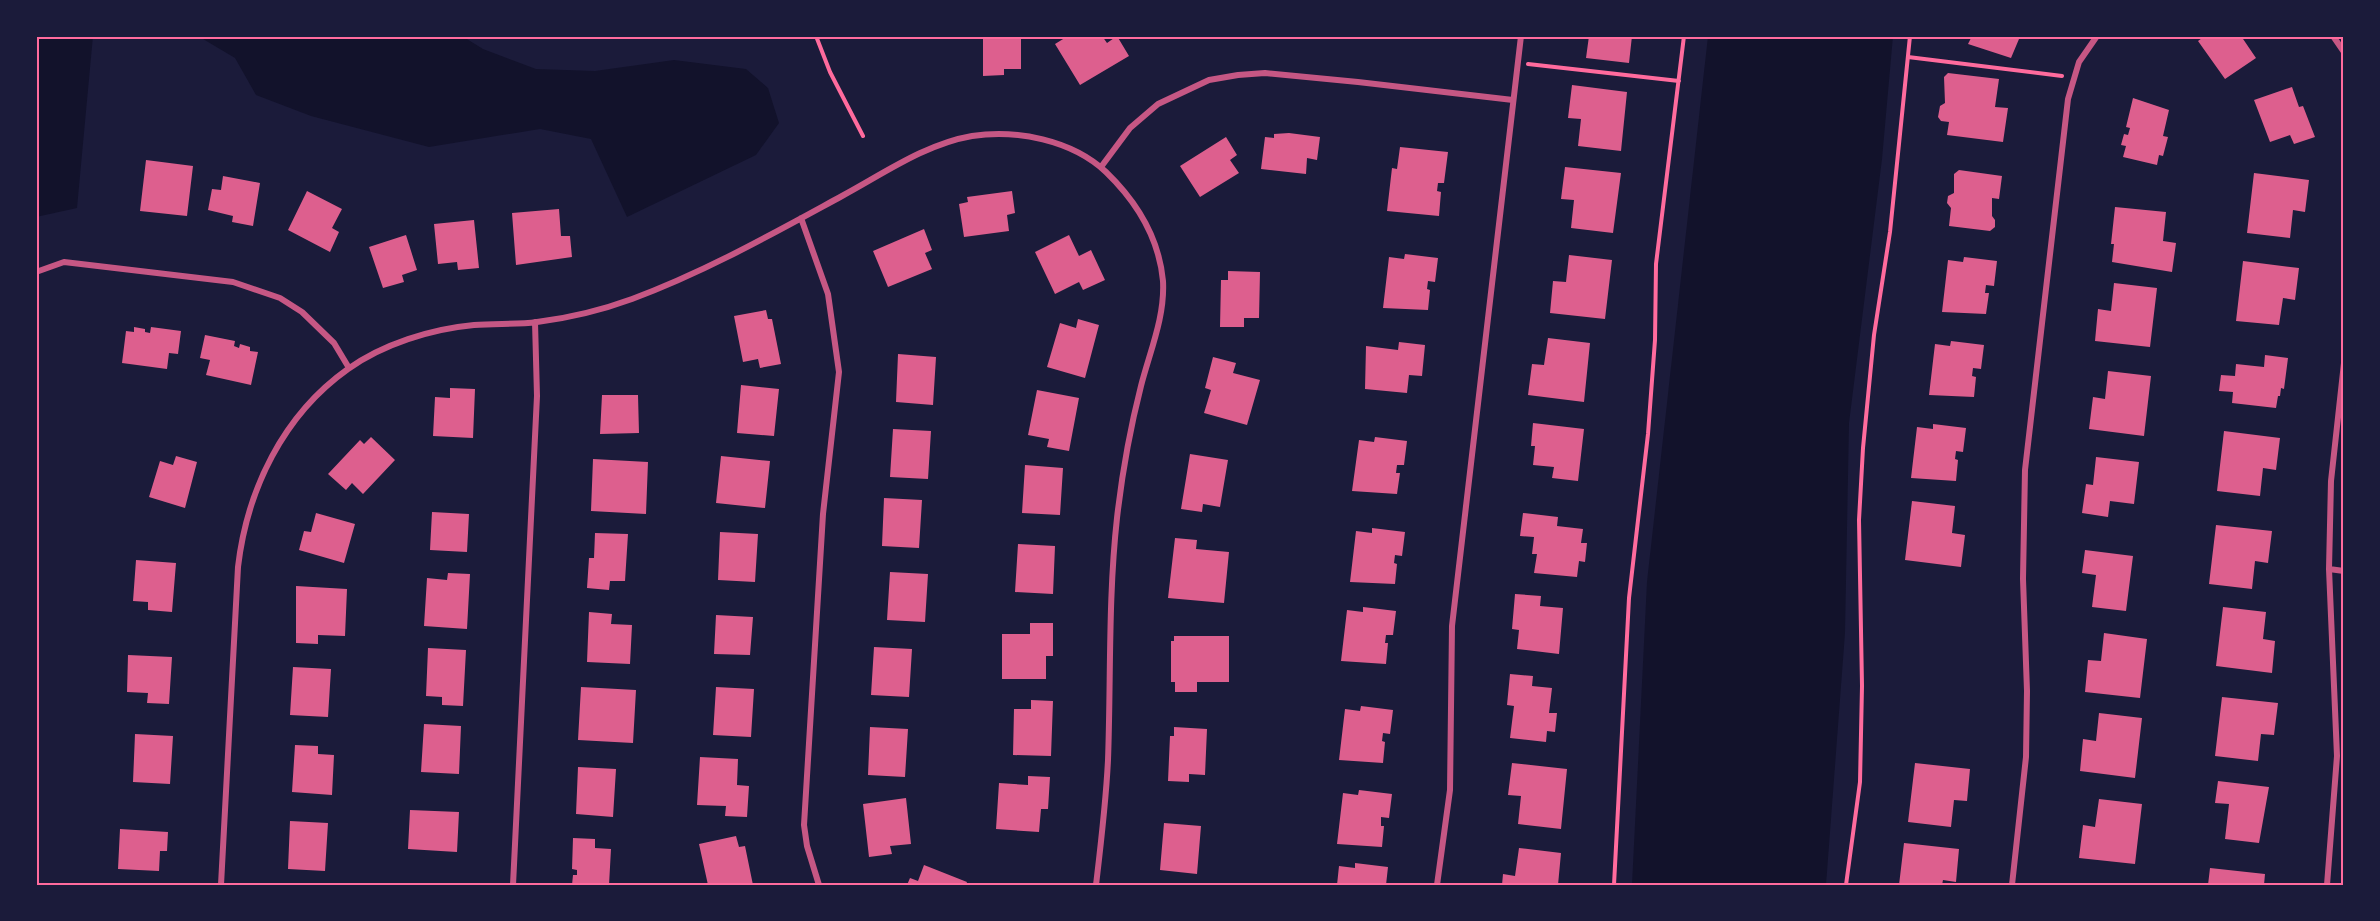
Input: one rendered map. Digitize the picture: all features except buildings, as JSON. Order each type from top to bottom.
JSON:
[{"type":"street","points":[[1437,885],[1450,790],[1452,626],[1521,36]]},
{"type":"street","points":[[2012,885],[2026,757],[2027,680],[2023,555],[2025,470],[2068,99],[2079,62],[2097,36]]},
{"type":"street","points":[[2333,36],[2344,52]]},
{"type":"street","points":[[1101,167],[1130,128],[1158,104],[1209,80],[1238,75],[1266,73],[1513,100]]},
{"type":"street","points":[[221,885],[238,567],[247,515],[254,492],[284,435],[304,410],[349,368],[396,345],[440,330],[473,325],[535,322],[598,310],[633,298],[744,249],[901,162],[966,137],[997,133],[1047,141],[1068,148],[1101,167],[1125,192],[1154,240],[1162,279],[1162,299],[1156,336],[1136,406],[1117,514],[1110,616],[1107,793],[1096,885]]},
{"type":"street","points":[[801,218],[828,294],[839,372],[823,514],[804,825],[807,846],[819,885]]},
{"type":"street","points":[[36,272],[64,262],[232,282],[280,298],[302,312],[334,343],[349,368]]},
{"type":"street","points":[[513,885],[537,396],[535,322]]},
{"type":"street","points":[[2327,885],[2337,756],[2329,569],[2331,481],[2344,363]]},
{"type":"street","points":[[2329,569],[2344,571]]},
{"type":"path","points":[[816,36],[830,72],[863,136]]},
{"type":"path","points":[[1614,885],[1629,598],[1648,434],[1655,340],[1656,264],[1684,36]]},
{"type":"path","points":[[1846,885],[1860,782],[1862,665],[1859,520],[1863,448],[1874,334],[1890,232],[1910,36]]},
{"type":"path","points":[[1908,57],[2041,72],[2074,79]]},
{"type":"path","points":[[1518,62],[1679,81]]},
{"type":"shaded area","points":[[36,36],[93,36],[77,208],[36,217]]},
{"type":"shaded area","points":[[198,36],[462,36],[483,49],[536,69],[595,71],[674,60],[746,69],[768,88],[779,123],[756,155],[627,217],[591,139],[540,129],[429,147],[311,116],[256,95],[235,58]]},
{"type":"shaded area","points":[[1708,36],[1893,36],[1882,159],[1849,423],[1845,633],[1826,885],[1632,885],[1647,582]]}]
